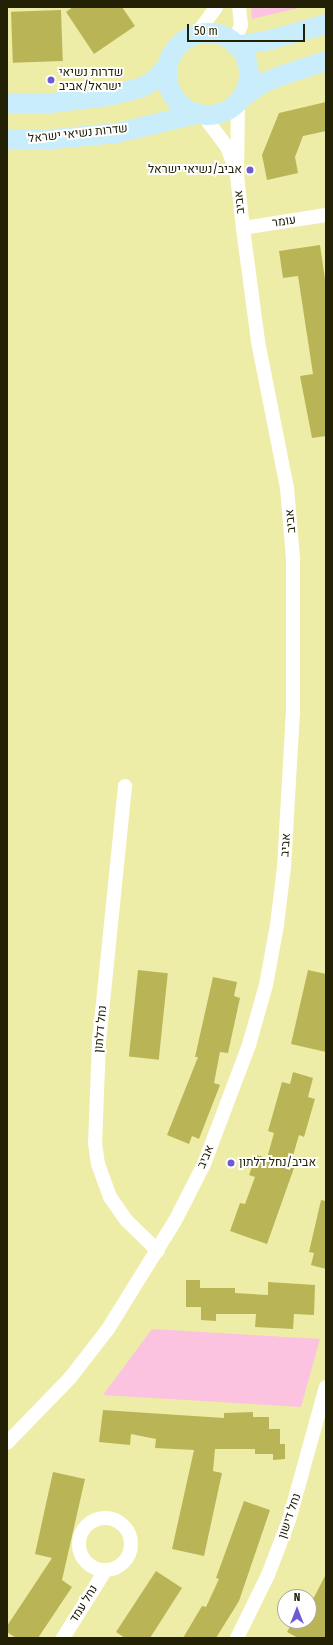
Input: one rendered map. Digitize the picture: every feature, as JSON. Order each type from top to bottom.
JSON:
[{"type":"street","points":[[7,103],[52,103],[108,96],[140,88],[154,81],[168,65],[180,45],[196,35],[216,7]]},
{"type":"street","points":[[235,45],[241,25],[239,7]]},
{"type":"street","points":[[235,45],[270,40],[326,24]]},
{"type":"street","points":[[196,35],[220,36],[235,45],[247,64],[249,76],[240,100]]},
{"type":"street","points":[[168,65],[170,89],[176,100],[200,114],[226,111],[263,83],[283,74],[326,60]]},
{"type":"street","name":"אביב","points":[[7,1443],[70,1378],[108,1329],[158,1252],[204,1164],[249,1045],[276,933],[284,867],[294,712],[294,559],[287,488],[258,341],[243,228],[237,175],[240,100]]},
{"type":"street","name":"אביב","points":[[200,114],[227,147],[237,175]]},
{"type":"street","name":"שדרות נשיאי ישראל","points":[[7,139],[53,139],[117,132],[200,114]]},
{"type":"street","name":"עומר","points":[[243,228],[326,215]]},
{"type":"street","name":"נחל דלתון","points":[[125,786],[101,1026],[95,1106],[95,1143],[98,1164],[110,1197],[127,1221],[158,1252]]},
{"type":"street","name":"נחל דישון","points":[[238,1638],[268,1575],[289,1520],[326,1387]]},
{"type":"street","name":"נחל עמד","points":[[63,1638],[105,1570]]},
{"type":"shaded area","points":[[251,7],[303,7],[252,19]]},
{"type":"shaded area","points":[[152,1329],[320,1339],[301,1407],[103,1395]]},
{"type":"building","points":[[73,7],[122,7],[135,26],[94,54],[66,12]]},
{"type":"building","points":[[61,10],[63,61],[13,63],[11,12]]},
{"type":"building","points":[[326,102],[326,131],[303,136],[295,157],[298,173],[267,180],[262,155],[279,113]]},
{"type":"building","points":[[320,245],[326,286],[326,436],[312,438],[300,376],[313,374],[298,276],[283,278],[279,251]]},
{"type":"building","points":[[138,970],[168,973],[159,1060],[129,1057]]},
{"type":"building","points":[[308,970],[326,974],[326,1052],[291,1044]]},
{"type":"building","points":[[213,977],[237,982],[234,996],[240,998],[228,1053],[220,1052],[214,1083],[220,1085],[199,1139],[192,1136],[189,1144],[167,1135],[198,1057],[195,1057]]},
{"type":"building","points":[[293,1072],[313,1078],[308,1097],[315,1099],[304,1137],[299,1135],[290,1166],[294,1168],[267,1244],[230,1231],[240,1203],[245,1204],[255,1177],[249,1175],[256,1155],[267,1158],[274,1133],[268,1131],[282,1082],[290,1084]]},
{"type":"building","points":[[321,1200],[326,1201],[326,1269],[311,1265],[314,1253],[309,1252]]},
{"type":"building","points":[[186,1280],[200,1280],[200,1288],[235,1288],[235,1293],[268,1295],[268,1282],[315,1285],[314,1315],[294,1314],[293,1329],[255,1327],[256,1314],[216,1314],[216,1321],[201,1320],[201,1307],[186,1307]]},
{"type":"building","points":[[103,1410],[224,1418],[224,1413],[253,1412],[253,1417],[269,1417],[269,1429],[280,1429],[280,1444],[285,1444],[285,1459],[273,1460],[273,1454],[255,1454],[255,1449],[215,1449],[213,1471],[222,1473],[204,1556],[172,1549],[194,1450],[155,1448],[156,1439],[131,1434],[130,1445],[99,1442]]},
{"type":"building","points":[[53,1472],[85,1479],[62,1580],[72,1587],[38,1638],[16,1638],[7,1632],[7,1626],[52,1558],[35,1554]]},
{"type":"building","points":[[244,1501],[270,1510],[239,1601],[216,1638],[183,1638],[202,1606],[206,1607],[219,1579],[216,1578]]},
{"type":"building","points":[[156,1571],[182,1588],[150,1638],[125,1638],[116,1632]]},
{"type":"building","points":[[326,1574],[326,1638],[298,1638],[287,1632],[289,1629],[317,1629],[317,1591]]},
{"type":"place","name":"שדרות נשיאי ישראל/אביב","points":[[51,80]]},
{"type":"place","name":"אביב/נשיאי ישראל","points":[[250,170]]},
{"type":"place","name":"אביב/נחל דלתון","points":[[231,1163]]}]
